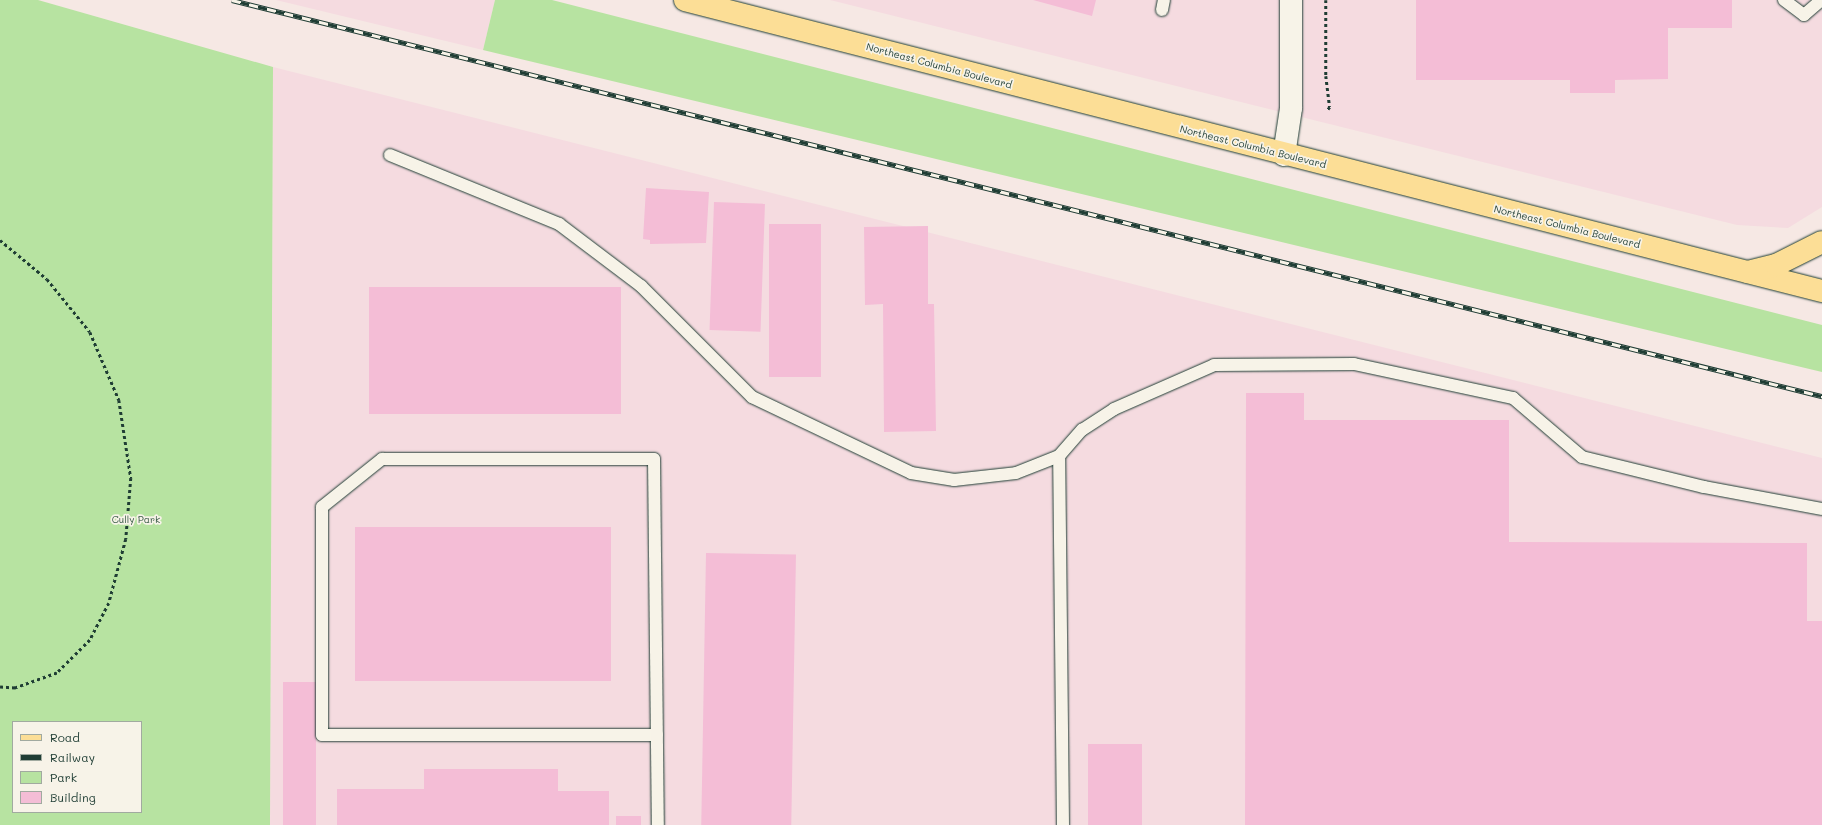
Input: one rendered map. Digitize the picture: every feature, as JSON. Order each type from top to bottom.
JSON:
[{"type":"main road","name":"Northeast Columbia Boulevard","points":[[685,0],[1284,155],[1822,291]]},
{"type":"main road","points":[[1747,273],[1776,265],[1822,242]]},
{"type":"street","points":[[1284,155],[1291,108],[1291,0]]},
{"type":"lane","points":[[1784,0],[1804,15],[1821,0]]},
{"type":"lane","points":[[390,155],[559,224],[641,286],[752,397],[911,472],[954,480],[1016,474],[1059,456],[1082,430],[1114,409],[1214,365],[1354,364],[1513,398],[1582,457],[1704,487],[1822,508]]},
{"type":"lane","points":[[1059,456],[1063,825]]},
{"type":"lane","points":[[657,735],[322,735],[322,507],[382,459],[654,459],[658,825]]},
{"type":"path","points":[[1326,0],[1326,69],[1330,107],[1327,111]]},
{"type":"path","points":[[0,240],[47,279],[90,332],[119,400],[131,478],[126,539],[109,603],[90,640],[57,673],[15,688],[0,687]]},
{"type":"shaded area","points":[[276,0],[495,0],[483,50]]},
{"type":"shaded area","points":[[830,0],[1822,0],[1822,207],[1788,228],[1737,225]]},
{"type":"shaded area","points":[[273,67],[1822,458],[1822,825],[270,825]]},
{"type":"green space","name":"Cully Park","points":[[0,0],[38,0],[273,67],[270,825],[0,825]]},
{"type":"green space","points":[[495,0],[552,0],[1822,325],[1822,372],[483,50]]},
{"type":"building","points":[[1033,0],[1096,0],[1092,16]]},
{"type":"building","points":[[1416,0],[1668,0],[1668,79],[1615,80],[1615,93],[1570,93],[1570,80],[1416,80]]},
{"type":"building","points":[[1668,0],[1732,0],[1732,28],[1668,28]]},
{"type":"building","points":[[646,188],[709,192],[706,243],[650,244],[650,240],[643,239]]},
{"type":"building","points":[[714,202],[765,204],[761,332],[710,330]]},
{"type":"building","points":[[769,224],[821,224],[821,377],[769,377]]},
{"type":"building","points":[[928,226],[928,304],[934,304],[936,431],[884,432],[883,304],[865,305],[864,227]]},
{"type":"building","points":[[369,287],[621,287],[621,414],[369,414]]},
{"type":"building","points":[[1246,393],[1304,393],[1304,420],[1509,420],[1509,542],[1807,543],[1807,621],[1822,621],[1822,825],[1245,825]]},
{"type":"building","points":[[355,527],[611,527],[611,681],[355,681]]},
{"type":"building","points":[[706,553],[796,555],[791,825],[701,825]]},
{"type":"building","points":[[283,682],[316,682],[316,825],[283,825]]},
{"type":"building","points":[[1088,744],[1142,744],[1142,825],[1088,825]]},
{"type":"building","points":[[424,769],[558,769],[558,791],[609,791],[609,825],[337,825],[337,789],[424,789]]},
{"type":"building","points":[[616,816],[641,816],[641,825],[616,825]]},
{"type":"railway","points":[[232,0],[1822,396]]}]
